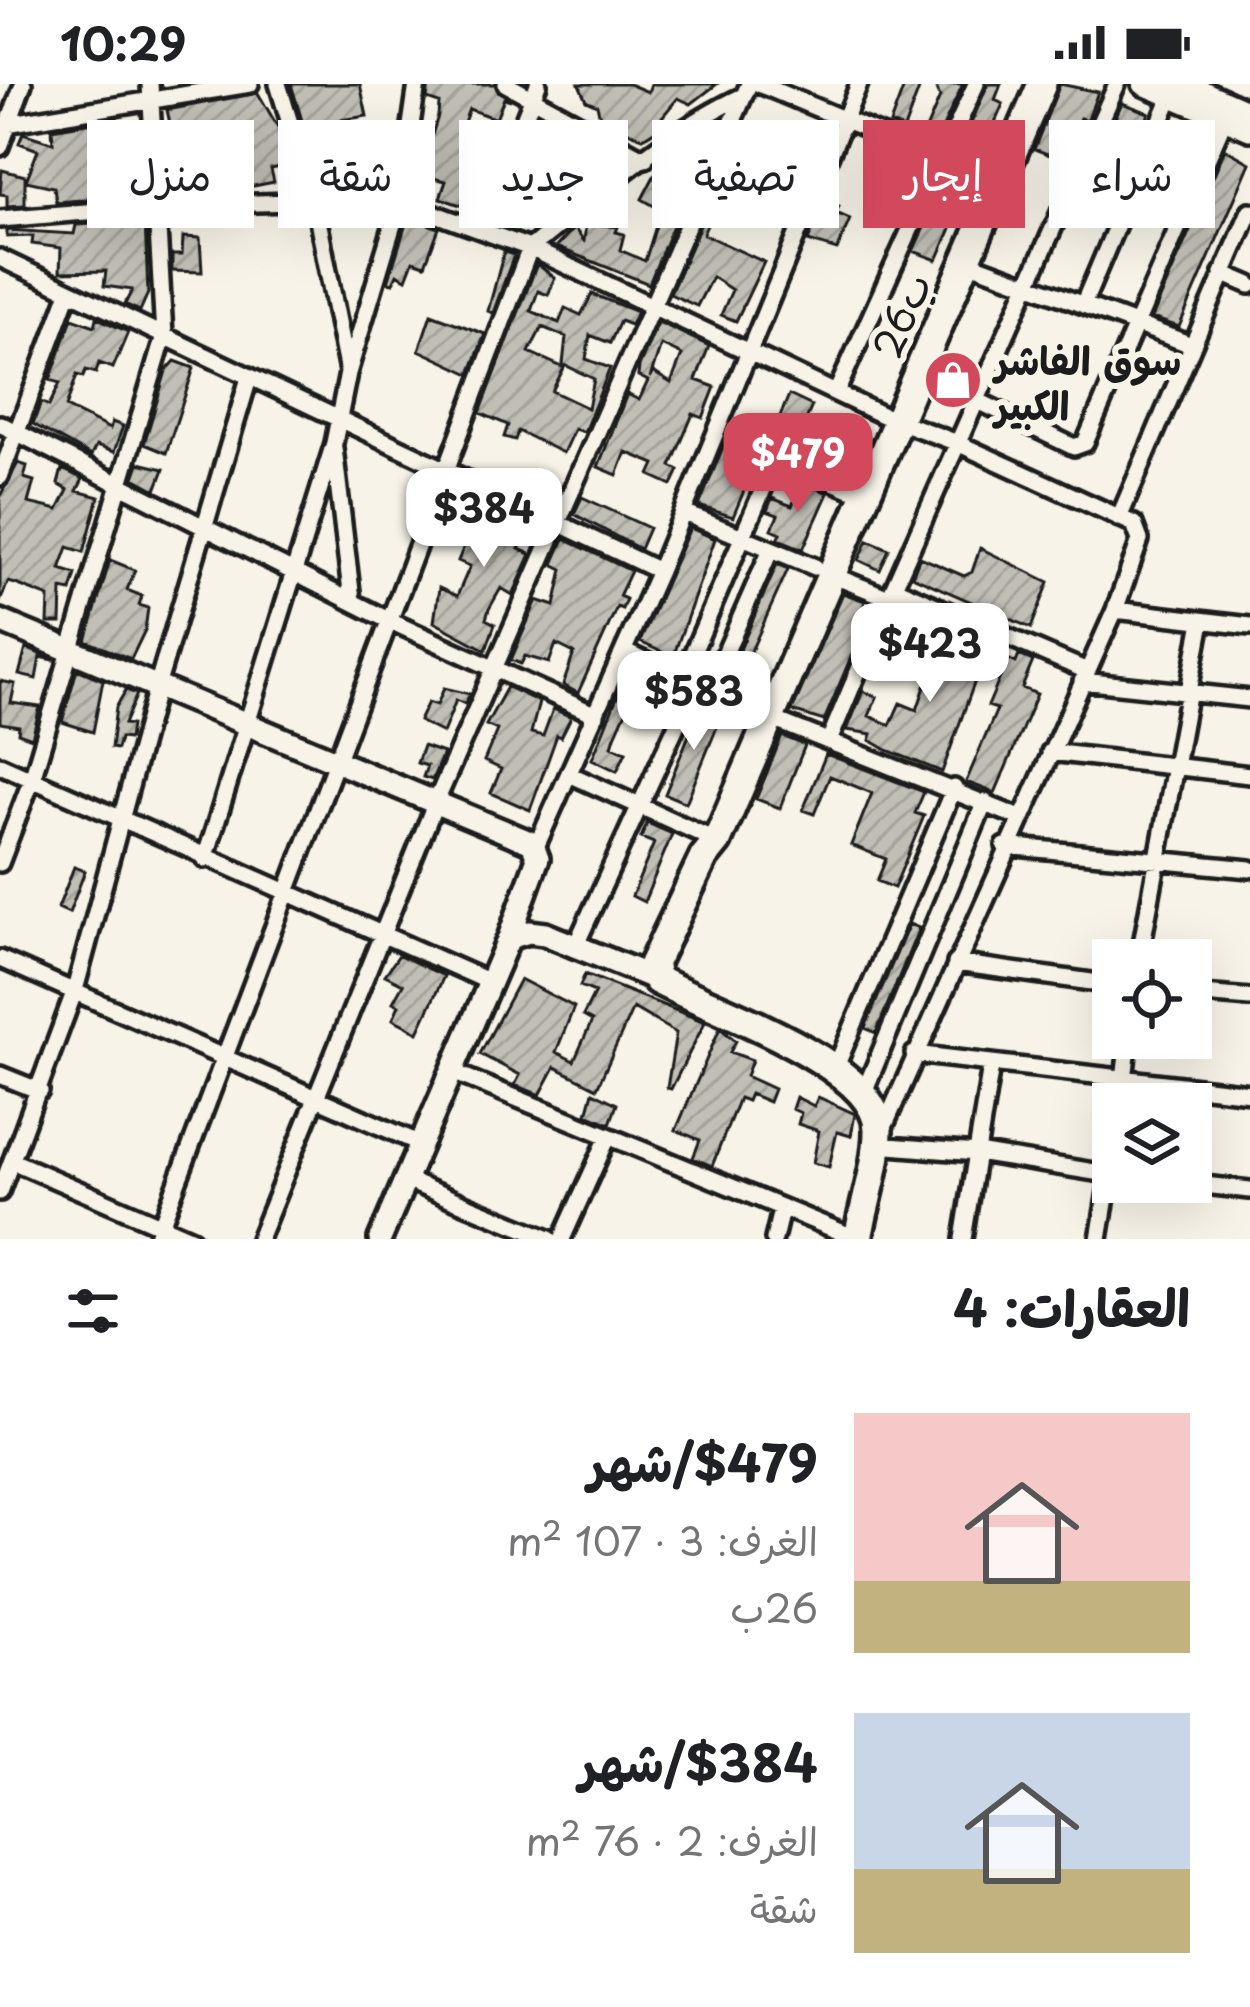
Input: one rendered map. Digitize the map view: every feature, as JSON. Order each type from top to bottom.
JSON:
[{"type":"highway","name":"26ب","points":[[1008,120],[1023,84]]},
{"type":"highway","name":"26ب","points":[[654,978],[655,959],[709,845],[822,571],[1042,84]]},
{"type":"highway","name":"26ب","points":[[822,571],[850,489],[889,419],[965,228]]},
{"type":"highway","points":[[654,978],[835,1069],[864,1092],[875,1111],[876,1144],[858,1239]]},
{"type":"street","points":[[0,147],[22,84]]},
{"type":"street","points":[[4,126],[150,91],[250,84]]},
{"type":"street","points":[[278,84],[289,120]]},
{"type":"street","points":[[412,120],[417,84]]},
{"type":"street","points":[[506,84],[536,89],[645,159]]},
{"type":"street","points":[[759,84],[863,128]]},
{"type":"street","points":[[380,1239],[492,983],[538,858],[536,847],[659,572],[746,350],[859,84]]},
{"type":"street","points":[[961,120],[976,84]]},
{"type":"street","points":[[829,741],[955,442],[1117,84]]},
{"type":"street","points":[[1144,84],[1178,88],[1250,112]]},
{"type":"street","points":[[1083,304],[1178,88]]},
{"type":"street","points":[[1178,88],[1250,128]]},
{"type":"street","points":[[481,229],[536,89]]},
{"type":"street","points":[[158,1232],[450,470],[530,248],[645,159],[746,90]]},
{"type":"street","points":[[259,1239],[435,804],[746,90]]},
{"type":"street","points":[[974,399],[1080,446],[1225,118]]},
{"type":"street","points":[[1119,518],[1189,344],[1250,211]]},
{"type":"street","points":[[0,219],[87,212]]},
{"type":"street","points":[[435,213],[530,248],[655,304],[889,419],[955,442],[1140,529],[1115,610],[1005,846],[876,1144],[976,1153],[1092,1172]]},
{"type":"street","points":[[0,863],[32,779],[164,336],[160,228]]},
{"type":"street","points":[[320,228],[348,373]]},
{"type":"street","points":[[205,860],[334,442],[348,373],[392,228]]},
{"type":"street","points":[[836,393],[912,228]]},
{"type":"street","points":[[0,258],[659,572]]},
{"type":"street","points":[[965,262],[1189,344]]},
{"type":"street","points":[[1222,273],[1250,284]]},
{"type":"street","points":[[0,477],[69,292]]},
{"type":"street","points":[[0,1192],[75,990],[158,682],[249,378]]},
{"type":"street","points":[[0,424],[392,622],[596,715]]},
{"type":"street","points":[[334,442],[352,600]]},
{"type":"street","points":[[696,684],[742,536],[778,462],[850,489]]},
{"type":"street","points":[[684,512],[822,571],[892,593],[1084,676],[1250,699]]},
{"type":"street","points":[[574,949],[696,684],[771,550]]},
{"type":"street","points":[[1115,610],[1250,626]]},
{"type":"street","points":[[0,620],[158,682],[248,726],[536,847]]},
{"type":"street","points":[[1143,939],[1202,621]]},
{"type":"street","points":[[625,652],[763,716],[1018,817]]},
{"type":"street","points":[[1050,752],[1250,775]]},
{"type":"street","points":[[0,765],[205,860],[492,983]]},
{"type":"street","points":[[569,775],[637,804],[709,845]]},
{"type":"street","points":[[835,1069],[953,788]]},
{"type":"street","points":[[864,1092],[985,802]]},
{"type":"street","points":[[1005,846],[1250,869]]},
{"type":"street","points":[[509,938],[529,932],[544,934],[654,978]]},
{"type":"street","points":[[0,959],[421,1144]]},
{"type":"street","points":[[956,964],[1092,982]]},
{"type":"street","points":[[1212,995],[1250,998]]},
{"type":"street","points":[[914,1054],[1250,1094]]},
{"type":"street","points":[[1124,1081],[1127,1059]]},
{"type":"street","points":[[963,1239],[991,1066]]},
{"type":"street","points":[[453,1072],[858,1239]]},
{"type":"street","points":[[0,1075],[40,1091]]},
{"type":"street","points":[[562,1239],[608,1137]]},
{"type":"street","points":[[12,1161],[158,1232],[192,1239]]},
{"type":"street","points":[[406,1180],[549,1239]]},
{"type":"street","points":[[1212,1186],[1250,1190]]},
{"type":"street","points":[[1099,1239],[1106,1203]]},
{"type":"street","points":[[774,1239],[781,1210]]},
{"type":"building","points":[[291,84],[360,84],[367,116],[302,120]]},
{"type":"building","points":[[429,84],[494,84],[511,100],[504,98],[496,119],[469,109],[465,120],[459,120],[459,205],[440,198],[446,181],[435,178],[439,103],[427,99]]},
{"type":"building","points":[[579,84],[629,84],[648,92],[651,84],[717,84],[691,104],[678,98],[662,117],[666,120],[652,120],[652,132],[643,138],[628,132],[628,120],[601,120],[597,105],[586,100]]},
{"type":"building","points":[[905,84],[921,84],[907,120],[892,120]]},
{"type":"building","points":[[935,84],[963,84],[946,120],[930,120],[940,97]]},
{"type":"building","points":[[988,84],[1001,84],[995,100],[1003,104],[996,120],[973,120]]},
{"type":"building","points":[[1060,84],[1098,92],[1087,120],[1049,120],[1049,155],[1034,149]]},
{"type":"building","points":[[258,93],[278,127],[278,168],[271,169],[274,182],[254,186],[254,120],[169,120],[167,110]]},
{"type":"building","points":[[1122,103],[1149,113],[1146,120],[1114,120]]},
{"type":"building","points":[[87,123],[87,200],[56,202],[54,187],[26,181],[38,150],[19,143],[23,133],[53,143],[52,129]]},
{"type":"building","points":[[1225,149],[1250,163],[1179,327],[1152,318],[1191,228],[1215,228],[1215,172]]},
{"type":"building","points":[[2,170],[25,176],[25,205],[7,206],[7,195],[0,194]]},
{"type":"building","points":[[652,180],[652,205],[642,199]]},
{"type":"building","points":[[839,214],[850,219],[837,250],[808,241],[813,228],[839,228]]},
{"type":"building","points":[[76,225],[145,228],[148,293],[140,311],[125,304],[132,290],[104,286],[106,271],[60,272],[61,248],[32,244],[33,236],[7,237],[7,230],[74,234]]},
{"type":"building","points":[[405,228],[439,228],[425,265],[413,261],[406,279],[397,274],[393,283],[388,282]]},
{"type":"building","points":[[574,228],[584,241],[585,228],[618,228],[616,232],[624,234],[620,250],[645,261],[655,228],[672,228],[649,284],[556,247]]},
{"type":"building","points":[[699,228],[764,262],[736,321],[721,315],[732,290],[712,277],[697,306],[670,294]]},
{"type":"building","points":[[924,228],[951,228],[937,260],[913,251]]},
{"type":"building","points":[[183,237],[200,238],[202,272],[172,271],[172,255],[182,255]]},
{"type":"building","points":[[504,252],[514,255],[493,313],[488,311]]},
{"type":"building","points":[[537,264],[555,278],[548,295],[538,291],[531,311],[559,323],[565,308],[581,315],[592,294],[637,312],[631,325],[620,321],[610,343],[590,335],[586,359],[610,368],[584,432],[574,429],[563,453],[518,431],[515,440],[504,437],[508,425],[480,413]],"holes":[[[542,327],[566,337],[563,364],[594,379],[588,408],[552,391],[564,368],[529,352]]]},
{"type":"building","points":[[431,314],[485,334],[470,374],[419,350]]},
{"type":"building","points":[[72,318],[95,326],[97,318],[128,332],[113,368],[99,363],[96,373],[86,370],[83,377],[77,375],[66,407],[110,429],[112,422],[123,426],[114,452],[96,446],[91,456],[33,424],[41,402],[49,406],[60,383],[50,380]]},
{"type":"building","points":[[658,322],[709,346],[696,380],[715,387],[703,418],[693,414],[671,466],[679,470],[672,485],[650,475],[655,464],[626,452],[617,475],[598,467],[627,394],[639,400],[648,381],[638,376]],"holes":[[[661,345],[682,355],[671,383],[653,372],[650,378]]]},
{"type":"building","points":[[175,361],[194,368],[166,453],[144,444],[166,371]]},
{"type":"building","points":[[789,395],[812,406],[795,444],[773,433]]},
{"type":"building","points":[[730,430],[764,443],[733,517],[699,506]]},
{"type":"building","points":[[18,463],[27,466],[24,478],[34,481],[28,503],[58,510],[68,490],[58,484],[62,469],[83,479],[77,491],[99,497],[84,552],[68,547],[60,569],[76,574],[71,591],[62,589],[61,623],[48,623],[49,597],[16,584],[8,582],[0,602],[0,496]]},
{"type":"building","points":[[139,463],[164,469],[156,490],[134,478]]},
{"type":"building","points":[[802,482],[828,493],[803,549],[778,539],[781,533],[772,529],[778,515],[767,511],[772,498],[792,506]]},
{"type":"building","points":[[461,490],[532,524],[519,549],[531,554],[513,595],[501,588],[489,609],[486,619],[495,624],[486,650],[434,622],[439,588],[457,596],[470,566],[458,561],[476,517],[453,507]]},
{"type":"building","points":[[582,497],[649,528],[640,549],[574,514]]},
{"type":"building","points":[[690,528],[715,539],[673,657],[640,642]]},
{"type":"building","points":[[564,539],[631,571],[619,596],[626,599],[622,609],[617,607],[578,693],[563,685],[574,653],[556,644],[549,663],[525,656],[521,664],[511,660],[537,600],[555,606],[563,569],[553,564]]},
{"type":"building","points":[[868,540],[889,549],[880,570],[859,560]]},
{"type":"building","points":[[980,548],[1049,582],[1031,628],[912,576],[920,557],[964,576],[972,572]]},
{"type":"building","points":[[110,560],[135,570],[127,590],[142,596],[139,605],[148,608],[145,630],[131,659],[86,641]]},
{"type":"building","points":[[777,564],[788,569],[738,680],[729,675]]},
{"type":"building","points":[[843,593],[865,601],[862,611],[869,614],[824,721],[792,711]]},
{"type":"building","points":[[946,625],[989,642],[942,772],[887,750],[870,740],[872,734],[847,730],[863,691],[877,697],[869,716],[890,725],[900,703],[917,710]]},
{"type":"building","points":[[26,648],[54,660],[40,657],[36,679],[19,675]]},
{"type":"building","points":[[1019,655],[1033,661],[1022,688],[1037,694],[995,793],[966,782],[997,709],[988,706],[1008,659],[1016,663]]},
{"type":"building","points":[[77,669],[103,680],[93,732],[62,722]]},
{"type":"building","points":[[628,670],[655,683],[645,705],[632,698],[615,736],[612,746],[626,752],[617,771],[592,759]]},
{"type":"building","points":[[0,681],[15,684],[11,703],[40,707],[32,738],[18,733],[19,726],[0,723]]},
{"type":"building","points":[[507,687],[539,702],[531,733],[543,736],[553,709],[571,717],[561,737],[557,735],[530,810],[491,793],[501,769],[484,761],[497,730],[486,725]]},
{"type":"building","points":[[444,688],[470,694],[465,704],[456,700],[443,733],[419,721],[428,702],[437,705]]},
{"type":"building","points":[[126,690],[137,694],[124,724],[131,725],[129,739],[120,738],[117,749],[111,748],[116,707]]},
{"type":"building","points":[[702,703],[723,712],[686,803],[665,794]]},
{"type":"building","points":[[782,736],[805,745],[780,808],[756,799]]},
{"type":"building","points":[[423,746],[443,753],[432,780],[423,777],[427,766],[417,763]]},
{"type":"building","points":[[826,754],[924,792],[915,813],[924,816],[894,888],[877,881],[886,859],[851,845],[872,793],[830,776],[814,814],[803,810]]},
{"type":"building","points":[[647,823],[672,834],[644,902],[632,896],[654,843],[641,838]]},
{"type":"building","points":[[74,867],[85,871],[69,913],[58,908]]},
{"type":"building","points":[[909,924],[919,928],[876,1033],[865,1028]]},
{"type":"building","points":[[399,955],[444,976],[418,1032],[393,1019],[399,1005],[393,1002],[403,984],[385,975]]},
{"type":"building","points":[[585,974],[705,1022],[671,1089],[667,1088],[676,1033],[633,1008],[597,1088],[555,1067],[540,1095],[515,1085],[520,1075],[480,1054],[520,979],[574,1007],[556,1052],[574,1061],[592,1021],[583,1016],[595,992],[580,986]]},
{"type":"building","points":[[720,1028],[736,1041],[730,1052],[752,1060],[746,1076],[774,1089],[769,1102],[750,1094],[747,1101],[739,1098],[712,1166],[693,1158],[700,1140],[676,1130]]},
{"type":"building","points":[[593,1092],[617,1104],[610,1124],[587,1114]]},
{"type":"building","points":[[796,1097],[814,1106],[818,1097],[855,1114],[851,1136],[837,1132],[829,1167],[813,1163],[819,1131],[798,1124],[801,1113],[792,1109]]},
{"type":"place","name":"سوق الفاشر الكبير","points":[[953,380]]}]
